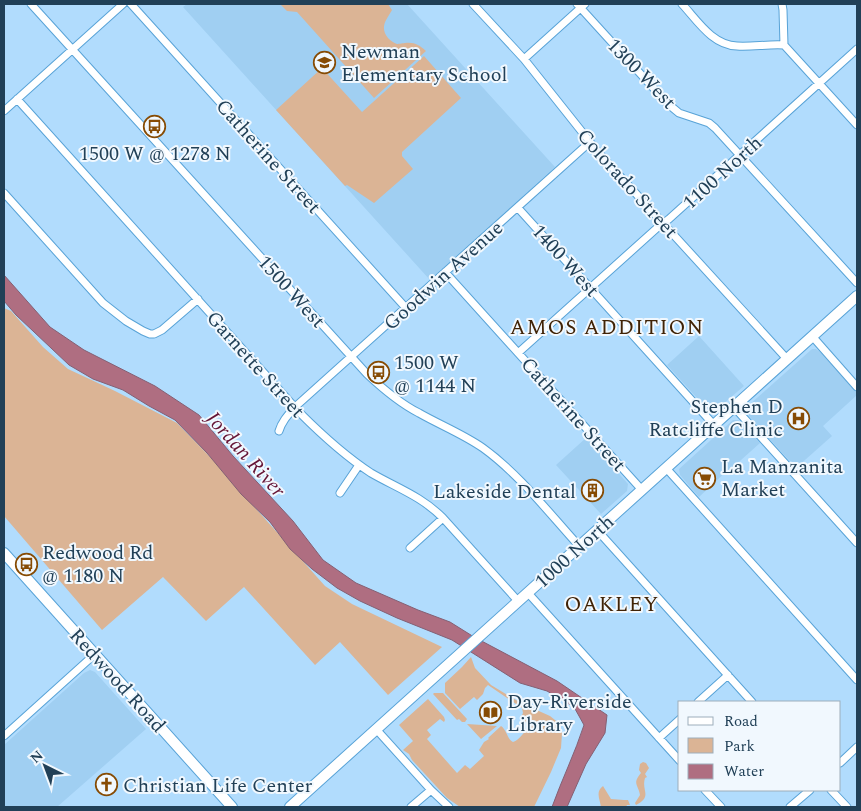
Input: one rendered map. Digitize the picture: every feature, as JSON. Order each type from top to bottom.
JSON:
[{"type":"street","name":"1500 West","points":[[31,4],[379,386],[398,401],[419,414],[460,434],[495,458],[519,480],[579,546]]},
{"type":"street","points":[[4,112],[123,4]]},
{"type":"street","name":"Catherine Street","points":[[131,4],[406,308]]},
{"type":"street","name":"Colorado Street","points":[[473,4],[524,59],[590,142],[787,359]]},
{"type":"street","points":[[682,4],[709,34],[722,43],[736,46],[784,45]]},
{"type":"street","points":[[782,4],[784,45],[857,125]]},
{"type":"street","points":[[524,59],[581,5]]},
{"type":"street","name":"1300 West","points":[[581,5],[667,103],[680,113],[713,126],[857,284]]},
{"type":"street","name":"1100 North","points":[[518,353],[857,49]]},
{"type":"street","name":"Garnette Street","points":[[17,99],[296,408],[332,444],[359,465],[423,500],[443,518],[518,601]]},
{"type":"street","name":"Goodwin Avenue","points":[[279,431],[284,419],[590,142]]},
{"type":"street","points":[[4,193],[103,303],[120,317],[143,331],[154,334],[162,330],[198,299]]},
{"type":"street","name":"1400 West","points":[[518,208],[714,425]]},
{"type":"street","name":"Catherine Street","points":[[445,272],[642,490]]},
{"type":"street","name":"1000 North","points":[[290,807],[857,296]]},
{"type":"street","points":[[812,336],[857,387]]},
{"type":"street","points":[[734,407],[857,543]]},
{"type":"street","points":[[340,492],[359,465]]},
{"type":"street","points":[[666,468],[857,680]]},
{"type":"street","points":[[410,548],[443,518]]},
{"type":"street","points":[[597,530],[751,701]]},
{"type":"street","name":"Redwood Road","points":[[4,553],[232,807]]},
{"type":"street","points":[[528,593],[678,759]]},
{"type":"street","points":[[4,736],[95,654]]},
{"type":"street","points":[[699,701],[728,676]]},
{"type":"street","points":[[659,738],[678,721]]},
{"type":"street","points":[[376,729],[431,790],[449,807]]},
{"type":"street","points":[[841,762],[857,747]]},
{"type":"street","points":[[411,807],[431,790]]},
{"type":"street","points":[[706,791],[721,807]]},
{"type":"street","points":[[790,807],[809,791]]},
{"type":"street","points":[[832,791],[847,807]]},
{"type":"shaded area","points":[[187,4],[407,4],[555,167],[430,280],[183,7]]},
{"type":"shaded area","points":[[699,336],[744,386],[715,411],[707,409],[667,365]]},
{"type":"shaded area","points":[[812,349],[820,352],[857,395],[823,426],[832,436],[796,468],[749,416],[747,409],[749,405]]},
{"type":"shaded area","points":[[733,420],[740,421],[760,443],[699,497],[680,475],[679,469]]},
{"type":"shaded area","points":[[587,437],[628,484],[627,491],[601,514],[556,465]]},
{"type":"shaded area","points":[[90,670],[95,672],[146,729],[57,807],[4,807],[4,745],[84,673]]},
{"type":"green space","points":[[280,4],[388,4],[392,10],[386,20],[384,30],[388,38],[397,44],[414,44],[426,51],[374,98],[297,12],[287,11]]},
{"type":"green space","points":[[424,56],[461,98],[402,152],[402,156],[413,169],[374,203],[347,185],[345,186],[276,110],[322,68],[362,112]]},
{"type":"green space","points":[[4,308],[11,311],[43,347],[68,369],[177,423],[217,464],[325,586],[352,604],[442,647],[388,695],[340,642],[315,665],[244,587],[206,621],[163,577],[102,630],[4,516]]},
{"type":"green space","points":[[471,657],[475,668],[491,685],[521,703],[550,716],[559,724],[562,733],[561,748],[534,807],[460,807],[447,798],[412,760],[409,754],[403,750],[413,741],[399,725],[428,699],[445,720],[444,722],[440,719],[427,730],[431,735],[427,739],[457,773],[465,765],[470,769],[484,756],[479,750],[484,742],[501,726],[513,742],[518,740],[529,728],[521,717],[523,713],[522,708],[488,685],[477,700],[474,697],[460,709],[445,693],[445,683]]},
{"type":"green space","points":[[434,693],[443,693],[467,719],[465,722],[457,720]]},
{"type":"green space","points":[[467,724],[497,726],[481,739]]},
{"type":"green space","points":[[643,762],[649,768],[645,774],[647,777],[644,783],[645,796],[636,805],[635,803],[640,795],[636,782],[641,773],[639,770],[640,764]]},
{"type":"green space","points":[[603,786],[611,799],[628,800],[630,805],[626,807],[601,807],[599,791]]},
{"type":"water","points":[[4,275],[50,327],[84,350],[155,386],[199,415],[233,456],[293,521],[323,560],[356,583],[450,622],[474,637],[557,681],[607,715],[605,733],[586,764],[567,807],[552,807],[584,725],[574,707],[547,691],[520,683],[452,640],[397,618],[337,588],[290,549],[270,522],[241,494],[207,453],[175,420],[123,390],[93,379],[69,365],[16,315],[4,301]]},
{"type":"place","name":"Newman Elementary School","points":[[325,62]]},
{"type":"place","name":"1500 W @ 1278 N","points":[[155,127]]},
{"type":"place","name":"1500 W @ 1144 N","points":[[378,373]]},
{"type":"place","name":"Stephen D Ratcliffe Clinic","points":[[799,418]]},
{"type":"place","name":"La Manzanita Market","points":[[705,478]]},
{"type":"place","name":"Lakeside Dental","points":[[592,491]]},
{"type":"place","name":"Redwood Rd @ 1180 N","points":[[26,564]]},
{"type":"place","name":"Day-Riverside Library","points":[[491,713]]},
{"type":"place","name":"Christian Life Center","points":[[107,785]]},
{"type":"district","name":"AMOS ADDITION","points":[[607,327]]},
{"type":"district","name":"OAKLEY","points":[[612,604]]},
{"type":"water label","name":"Jordan River","points":[[246,454]]}]
